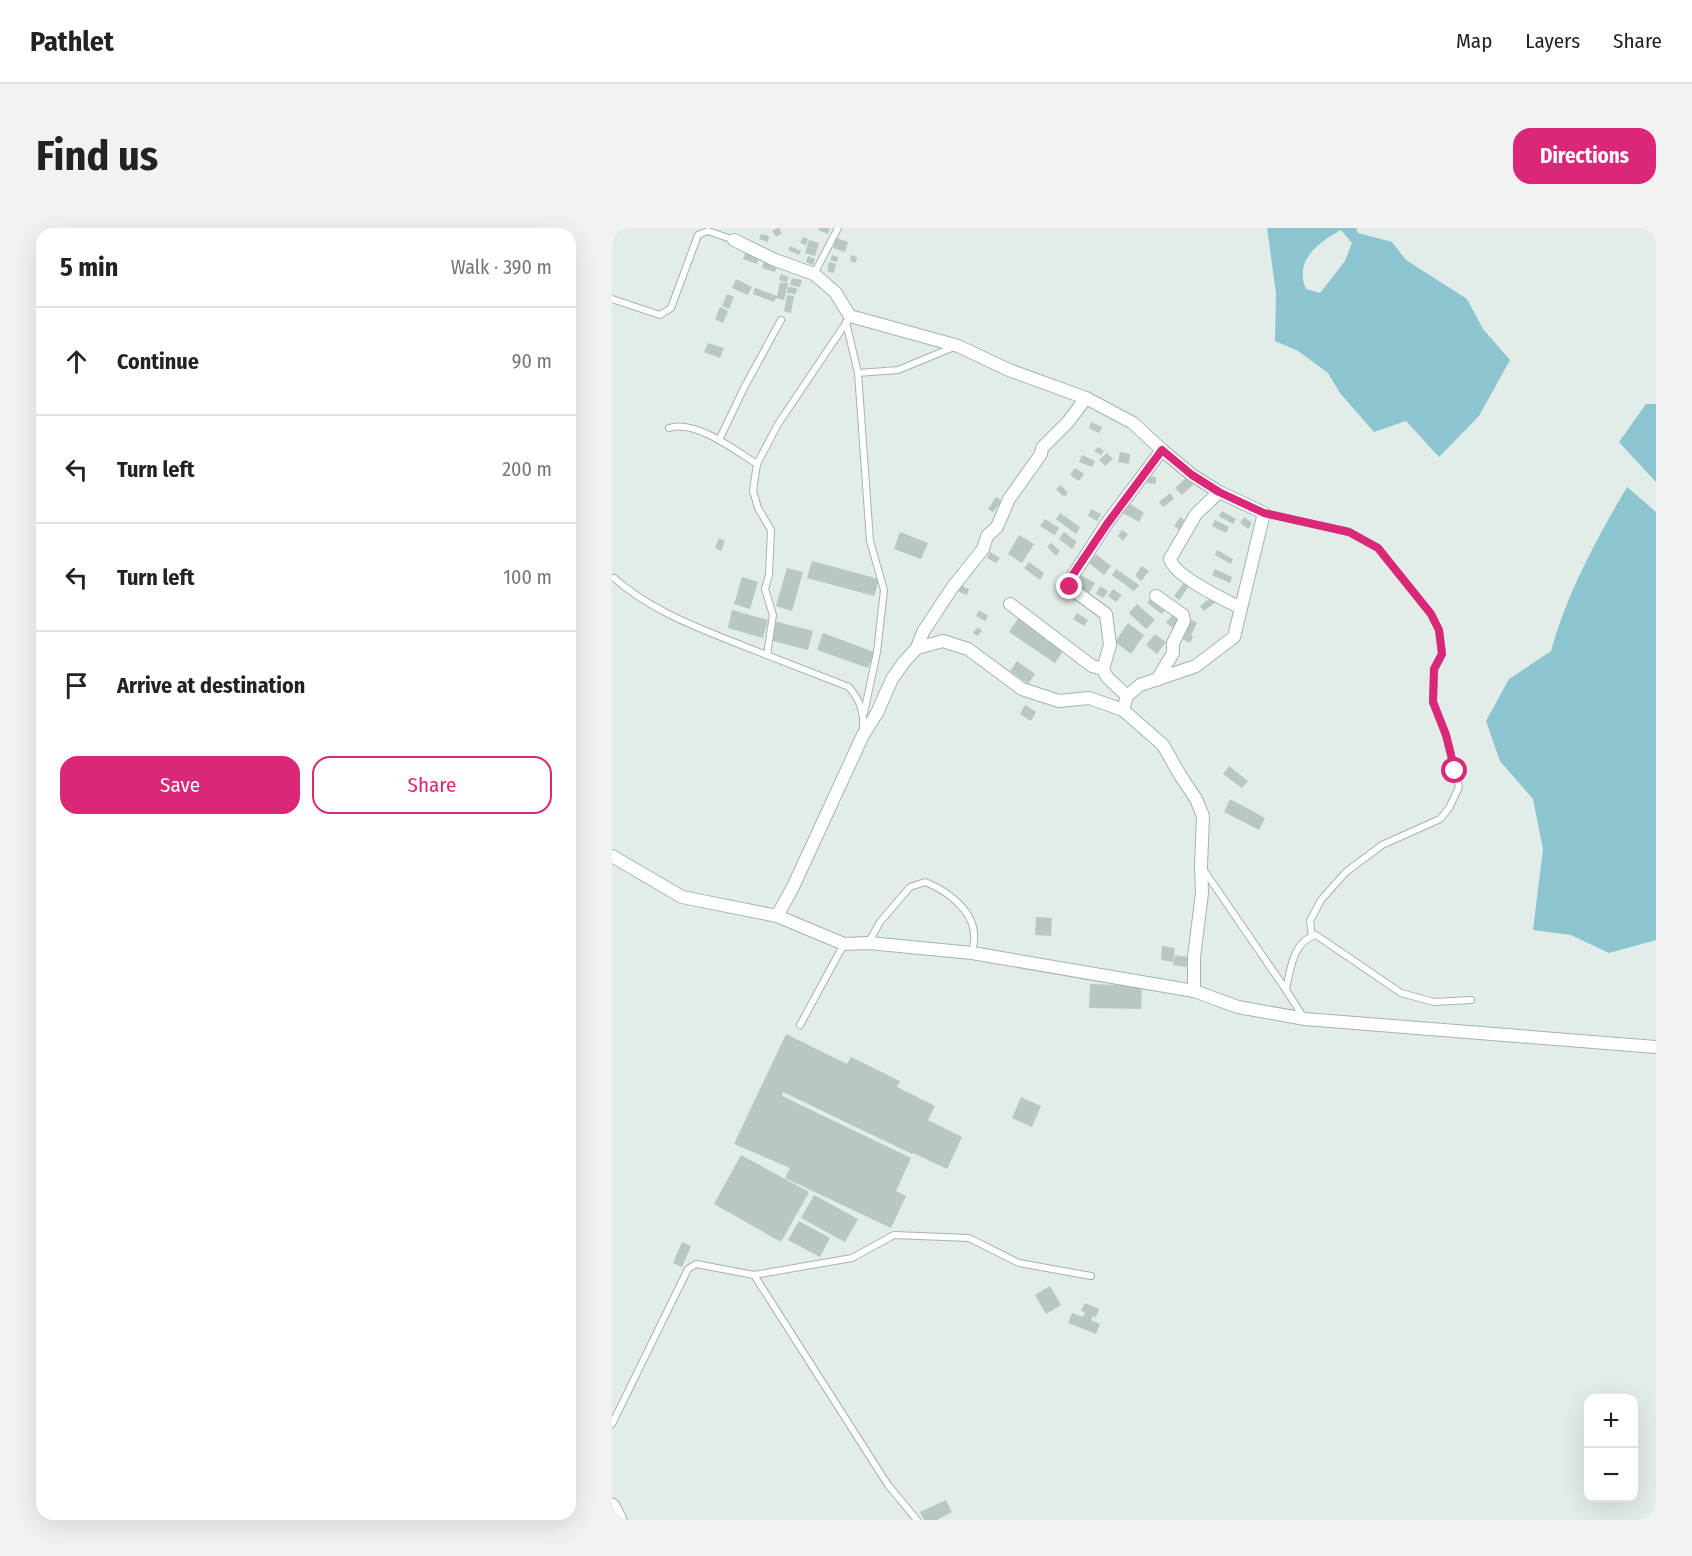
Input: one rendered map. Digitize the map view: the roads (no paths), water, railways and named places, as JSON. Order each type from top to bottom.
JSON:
[{"type":"street","points":[[734,240],[775,261],[814,274],[835,292],[848,319],[958,346],[1009,370],[1086,398],[1132,423],[1192,475],[1219,492],[1264,513],[1234,637],[1196,666],[1140,686],[1126,696],[1123,711]]},
{"type":"street","points":[[777,916],[892,679],[917,648],[923,632],[952,588],[983,549],[987,536],[997,527],[1009,499],[1041,454],[1042,447],[1068,422],[1086,398]]},
{"type":"street","points":[[1103,669],[1110,645],[1106,615],[1068,583],[1107,524],[1162,450]]},
{"type":"street","points":[[1219,492],[1196,514],[1170,559],[1171,565],[1197,585],[1241,608]]},
{"type":"street","points":[[1156,596],[1183,615],[1184,621],[1173,643],[1173,653],[1157,680]]},
{"type":"street","points":[[1010,604],[1092,666],[1103,669],[1126,696]]},
{"type":"street","points":[[917,648],[942,641],[968,649],[1022,689],[1059,701],[1089,698],[1123,711],[1163,745],[1196,799],[1203,816],[1204,838],[1201,866],[1203,892],[1194,957],[1194,991]]},
{"type":"street","points":[[612,856],[682,897],[777,916],[844,944],[869,943],[972,953],[1194,991],[1238,1007],[1305,1019],[1656,1047]]},
{"type":"street","points":[[612,1506],[619,1520]]},
{"type":"lane","points":[[814,274],[838,228]]},
{"type":"lane","points":[[612,298],[660,315],[671,308],[698,232],[708,231],[734,240]]},
{"type":"lane","points":[[848,319],[858,373],[870,541],[884,590],[877,652],[864,713],[863,735]]},
{"type":"lane","points":[[767,655],[773,615],[765,590],[769,575],[771,530],[758,508],[753,491],[757,464],[778,424],[848,319]]},
{"type":"lane","points":[[719,440],[781,320]]},
{"type":"lane","points":[[858,373],[898,370],[958,346]]},
{"type":"lane","points":[[669,428],[674,426],[703,431],[757,464]]},
{"type":"lane","points":[[1264,513],[1349,532],[1378,548],[1431,614],[1439,630],[1442,654],[1434,669],[1433,702],[1446,735],[1459,787],[1449,808],[1440,819],[1382,845],[1346,872],[1321,900],[1311,921],[1312,936]]},
{"type":"lane","points":[[614,578],[626,589],[656,608],[692,626],[849,687],[858,698],[864,713]]},
{"type":"lane","points":[[1201,866],[1305,1019]]},
{"type":"lane","points":[[869,943],[880,922],[910,887],[925,882],[942,888],[963,907],[974,932],[972,953]]},
{"type":"lane","points":[[1286,990],[1293,958],[1302,944],[1316,935],[1401,993],[1434,1002],[1472,1000]]},
{"type":"lane","points":[[800,1025],[844,944]]},
{"type":"lane","points":[[612,1424],[688,1269],[696,1264],[754,1275],[852,1258],[894,1235],[969,1238],[1018,1263],[1091,1276]]},
{"type":"lane","points":[[754,1275],[888,1485],[917,1520]]},
{"type":"water","points":[[1267,228],[1356,228],[1358,233],[1392,242],[1406,260],[1467,299],[1483,329],[1510,360],[1479,416],[1439,457],[1406,421],[1374,432],[1340,393],[1328,373],[1298,351],[1275,341],[1276,293]],"holes":[[[1341,230],[1352,243],[1345,261],[1320,293],[1306,289],[1303,279],[1305,261],[1316,247]]]},
{"type":"water","points":[[1646,404],[1656,404],[1656,482],[1619,442]]},
{"type":"water","points":[[1627,487],[1656,512],[1656,940],[1609,953],[1571,935],[1533,930],[1543,849],[1533,799],[1500,761],[1486,721],[1509,679],[1551,651],[1565,608],[1584,566]]}]
